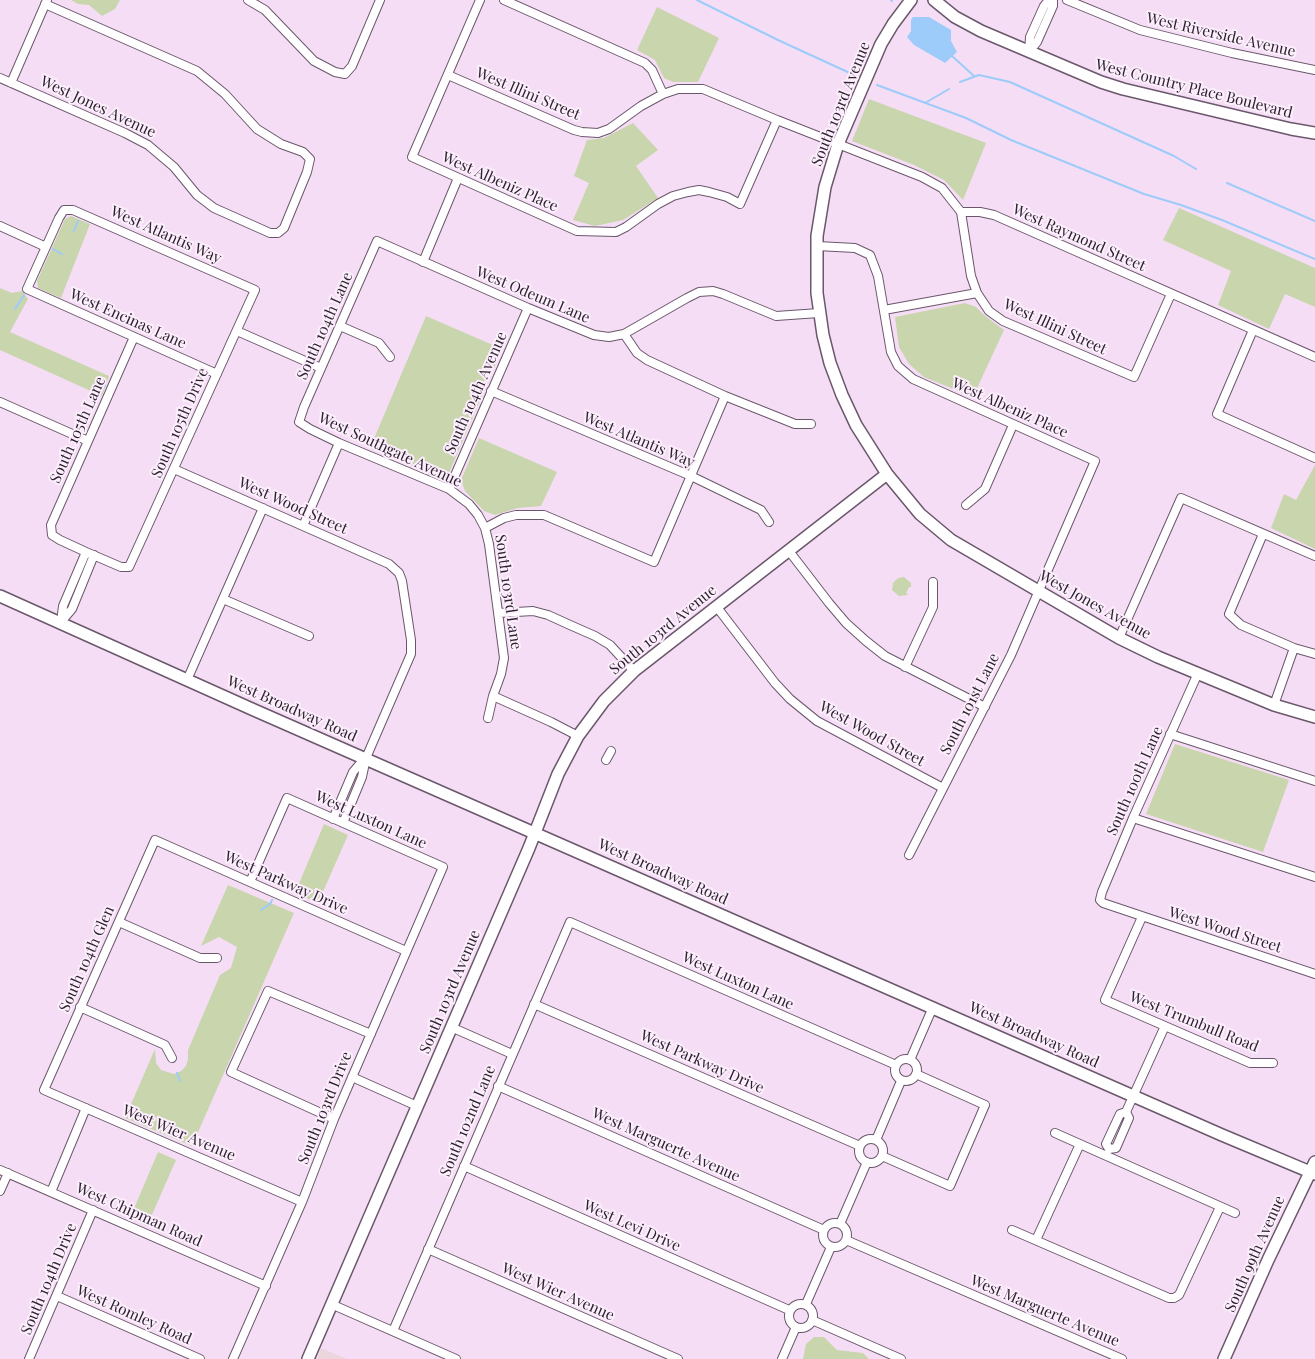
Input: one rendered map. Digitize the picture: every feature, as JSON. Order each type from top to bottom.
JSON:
[{"type":"street","points":[[248,0],[265,10],[314,61],[335,72],[345,74],[352,66],[380,0]]},
{"type":"street","points":[[448,75],[480,0]]},
{"type":"street","points":[[504,0],[645,63],[652,70],[663,94],[678,89],[703,89],[930,181],[942,188],[961,212]]},
{"type":"street","name":"South 103rd Avenue","points":[[308,1359],[535,833],[558,774],[578,736],[604,701],[634,671],[887,474],[856,424],[842,396],[830,363],[819,313],[816,246],[825,187],[838,144],[881,44],[911,0]]},
{"type":"street","name":"West Country Place Boulevard","points":[[934,0],[967,24],[1090,78],[1124,89],[1315,133]]},
{"type":"street","points":[[1029,52],[1030,37],[1044,6],[1049,0]]},
{"type":"street","points":[[1029,52],[1037,42],[1053,6],[1053,0]]},
{"type":"street","name":"West Riverside Avenue","points":[[1067,0],[1140,30],[1232,53],[1315,70]]},
{"type":"street","points":[[11,83],[46,2]]},
{"type":"street","name":"West Jones Avenue","points":[[0,78],[148,145],[174,167],[197,195],[214,208],[270,233],[278,233],[284,228],[307,172],[310,159],[303,152],[281,144],[257,130],[225,94],[197,71],[46,2]]},
{"type":"street","name":"West Illini Street","points":[[448,75],[574,130],[598,134],[609,129],[641,106],[663,94]]},
{"type":"street","name":"West Albeniz Place","points":[[448,75],[412,157],[577,231],[616,232],[673,196],[699,190],[727,197],[740,204],[777,120]]},
{"type":"street","points":[[423,262],[458,178]]},
{"type":"street","name":"West Atlantis Way","points":[[46,247],[64,210],[73,210],[255,290]]},
{"type":"street","name":"West Illini Street","points":[[961,212],[971,276],[977,293],[989,311],[1003,321],[1134,377],[1171,294]]},
{"type":"street","name":"West Raymond Street","points":[[961,212],[980,212],[994,215],[1315,357]]},
{"type":"street","points":[[0,226],[46,247]]},
{"type":"street","name":"West Odeum Lane","points":[[377,241],[594,335],[609,337],[624,334]]},
{"type":"street","name":"South 104th Lane","points":[[299,422],[377,241]]},
{"type":"street","points":[[816,246],[849,247],[870,255],[878,276],[884,310],[977,293]]},
{"type":"street","name":"West Encinas Lane","points":[[46,247],[28,289],[217,374]]},
{"type":"street","name":"South 105th Drive","points":[[94,555],[121,567],[129,567],[255,290]]},
{"type":"street","points":[[811,424],[795,424],[725,396],[647,360],[637,353],[624,334],[699,292],[713,291],[723,294],[776,316],[819,313]]},
{"type":"street","name":"South 104th Avenue","points":[[449,489],[528,308]]},
{"type":"street","name":"West Albeniz Place","points":[[884,310],[891,352],[898,366],[913,379],[1095,461]]},
{"type":"street","points":[[340,326],[380,343],[390,357]]},
{"type":"street","points":[[1254,330],[1217,414],[1315,458]]},
{"type":"street","points":[[237,331],[321,368]]},
{"type":"street","name":"South 105th Lane","points":[[86,552],[52,535],[51,525],[134,337]]},
{"type":"street","name":"West Atlantis Way","points":[[492,391],[691,476],[761,510],[770,522]]},
{"type":"street","points":[[485,528],[504,518],[516,515],[544,514],[654,562],[725,396]]},
{"type":"street","points":[[0,402],[88,441]]},
{"type":"street","name":"West Southgate Avenue","points":[[299,422],[339,443],[449,489],[469,504],[485,528]]},
{"type":"street","points":[[966,505],[986,489],[1013,425]]},
{"type":"street","points":[[304,526],[339,443]]},
{"type":"street","name":"South 101st Lane","points":[[909,856],[1040,591],[1095,461]]},
{"type":"street","name":"West Wood Street","points":[[174,469],[389,564],[399,573],[402,581],[411,640],[411,654],[366,758]]},
{"type":"street","name":"West Jones Avenue","points":[[887,474],[920,514],[951,540],[1119,638],[1274,705],[1315,717]]},
{"type":"street","points":[[1119,638],[1181,498],[1315,556]]},
{"type":"street","points":[[188,680],[263,508]]},
{"type":"street","name":"South 103rd Lane","points":[[485,528],[504,658],[488,718]]},
{"type":"street","points":[[1263,534],[1229,614],[1241,625],[1294,648],[1315,654]]},
{"type":"street","points":[[789,550],[846,623],[886,656],[984,707]]},
{"type":"street","points":[[86,552],[94,555],[72,609],[61,622],[63,606],[86,552]]},
{"type":"street","points":[[905,667],[933,607],[933,582]]},
{"type":"street","name":"West Broadway Road","points":[[0,596],[1133,1096],[1313,1169]]},
{"type":"street","points":[[223,600],[309,636]]},
{"type":"street","name":"West Wood Street","points":[[716,606],[775,683],[790,699],[817,721],[943,788]]},
{"type":"street","points":[[498,613],[532,612],[548,615],[595,636],[610,645],[634,671]]},
{"type":"street","points":[[1274,705],[1294,648]]},
{"type":"street","name":"South 100th Lane","points":[[1100,900],[1133,818],[1198,673]]},
{"type":"street","points":[[493,696],[578,736]]},
{"type":"street","points":[[1170,734],[1315,781]]},
{"type":"street","points":[[606,760],[611,751]]},
{"type":"street","points":[[334,819],[354,772],[366,758]]},
{"type":"street","points":[[343,823],[362,777],[366,758]]},
{"type":"street","name":"West Luxton Lane","points":[[250,882],[287,798],[443,867]]},
{"type":"street","points":[[1133,818],[1315,877]]},
{"type":"street","name":"West Parkway Drive","points":[[155,840],[406,951]]},
{"type":"street","name":"South 104th Glen","points":[[44,1090],[155,840]]},
{"type":"street","name":"South 103rd Drive","points":[[233,1359],[302,1202],[334,1119],[443,867]]},
{"type":"street","name":"West Wood Street","points":[[1100,900],[1103,903],[1315,974]]},
{"type":"street","name":"West Trumbull Road","points":[[1142,916],[1105,1000],[1250,1063],[1273,1063]]},
{"type":"street","points":[[119,922],[200,958],[217,958]]},
{"type":"street","name":"West Luxton Lane","points":[[570,922],[896,1065]]},
{"type":"street","name":"South 102nd Lane","points":[[393,1331],[570,922]]},
{"type":"street","points":[[334,1119],[231,1072],[268,991],[371,1034]]},
{"type":"street","name":"West Parkway Drive","points":[[534,1004],[860,1146]]},
{"type":"street","points":[[80,1007],[165,1045],[172,1058]]},
{"type":"street","points":[[910,1060],[933,1007]]},
{"type":"street","points":[[1108,1153],[1106,1144],[1120,1114],[1126,1112],[1165,1026]]},
{"type":"street","points":[[451,1027],[512,1054]]},
{"type":"street","points":[[902,1060],[910,1060],[917,1067],[916,1074],[908,1081],[901,1080],[895,1074],[896,1065],[902,1060]]},
{"type":"street","points":[[882,1156],[950,1186],[986,1105],[916,1074]]},
{"type":"street","points":[[352,1077],[417,1106]]},
{"type":"street","points":[[876,1140],[901,1080]]},
{"type":"street","name":"West Marguerte Avenue","points":[[498,1086],[824,1230]]},
{"type":"street","name":"West Wier Avenue","points":[[44,1090],[302,1202]]},
{"type":"street","points":[[50,1192],[86,1108]]},
{"type":"street","points":[[1055,1133],[1108,1153],[1235,1214]]},
{"type":"street","points":[[867,1162],[861,1156],[860,1146],[868,1140],[876,1140]]},
{"type":"street","points":[[867,1162],[877,1161],[882,1156],[882,1148],[876,1140]]},
{"type":"street","points":[[1036,1240],[1080,1144]]},
{"type":"street","points":[[840,1224],[867,1162]]},
{"type":"street","name":"West Levi Drive","points":[[464,1166],[790,1310]]},
{"type":"street","name":"South 99th Avenue","points":[[1224,1359],[1272,1251],[1313,1169]]},
{"type":"street","points":[[0,1191],[4,1172]]},
{"type":"street","name":"West Chipman Road","points":[[4,1172],[266,1286]]},
{"type":"street","points":[[1012,1230],[1160,1295],[1174,1298],[1179,1295],[1220,1207]]},
{"type":"street","name":"South 104th Drive","points":[[29,1359],[93,1210]]},
{"type":"street","points":[[832,1223],[840,1224],[847,1230],[846,1240],[840,1246],[831,1247],[823,1240],[824,1230],[832,1223]]},
{"type":"street","name":"West Marguerte Avenue","points":[[846,1240],[1122,1359]]},
{"type":"street","points":[[806,1304],[831,1247]]},
{"type":"street","name":"West Wier Avenue","points":[[428,1250],[678,1359]]},
{"type":"street","name":"West Romley Road","points":[[56,1296],[200,1359]]},
{"type":"street","points":[[332,1304],[456,1359]]},
{"type":"street","points":[[795,1304],[806,1304],[813,1313],[810,1324],[804,1328],[792,1325],[788,1318],[790,1310],[795,1304]]},
{"type":"street","points":[[812,1320],[901,1359]]},
{"type":"street","points":[[782,1359],[796,1327]]},
{"type":"shaded area","points":[[321,1348],[347,1359],[317,1359]]},
{"type":"green space","points":[[71,0],[120,0],[115,9],[102,16],[89,5],[78,4]]},
{"type":"green space","points":[[657,7],[719,38],[698,82],[673,82],[664,78],[655,60],[637,50]]},
{"type":"green space","points":[[869,99],[986,143],[963,200],[944,180],[914,165],[852,141]]},
{"type":"green space","points":[[633,123],[658,150],[636,166],[658,198],[623,220],[595,226],[573,220],[589,183],[574,176],[587,140],[604,138]]},
{"type":"green space","points":[[1179,208],[1315,268],[1315,307],[1285,294],[1269,329],[1218,305],[1231,271],[1163,240]]},
{"type":"green space","points":[[71,216],[90,224],[61,298],[38,288],[37,281],[65,219]]},
{"type":"green space","points":[[0,288],[12,293],[22,291],[28,299],[10,332],[109,376],[102,396],[0,350]]},
{"type":"green space","points":[[965,303],[976,307],[1004,330],[973,397],[924,377],[909,364],[899,347],[895,317]]},
{"type":"green space","points":[[426,316],[502,349],[446,480],[370,448]]},
{"type":"green space","points":[[479,438],[557,472],[541,506],[518,508],[495,515],[484,511],[465,491],[461,480]]},
{"type":"green space","points":[[1315,465],[1315,549],[1271,528],[1284,494],[1296,500]]},
{"type":"green space","points":[[904,577],[911,583],[911,587],[909,587],[906,593],[907,595],[899,596],[892,590],[893,583],[898,578]]},
{"type":"green space","points":[[1175,744],[1289,780],[1263,852],[1146,814]]},
{"type":"green space","points":[[324,824],[348,835],[318,903],[295,893]]},
{"type":"green space","points":[[228,885],[294,913],[192,1146],[125,1118],[155,1049],[156,1063],[161,1070],[174,1074],[186,1066],[188,1050],[220,975],[231,968],[237,947],[219,937],[201,946]]},
{"type":"green space","points":[[158,1152],[176,1160],[147,1226],[130,1218]]},
{"type":"green space","points":[[814,1337],[824,1337],[837,1350],[863,1353],[869,1359],[803,1359],[806,1344]]},
{"type":"water","points":[[913,17],[929,17],[951,30],[951,41],[957,52],[945,63],[914,45],[907,37],[911,31],[911,20]]},
{"type":"waterway","points":[[697,0],[852,74]]},
{"type":"waterway","points":[[952,56],[974,76]]},
{"type":"waterway","points":[[960,82],[979,75],[1010,82],[1174,156],[1196,169]]},
{"type":"waterway","points":[[877,85],[966,118],[1011,140],[1144,194],[1222,220],[1315,259]]},
{"type":"waterway","points":[[925,103],[949,89]]},
{"type":"waterway","points":[[1227,183],[1315,221]]},
{"type":"waterway","points":[[74,231],[78,221]]},
{"type":"waterway","points":[[53,249],[62,254]]},
{"type":"waterway","points":[[15,309],[24,295]]},
{"type":"waterway","points":[[99,383],[105,386]]},
{"type":"waterway","points":[[261,910],[270,904],[272,900]]},
{"type":"waterway","points":[[177,1073],[180,1081]]}]
